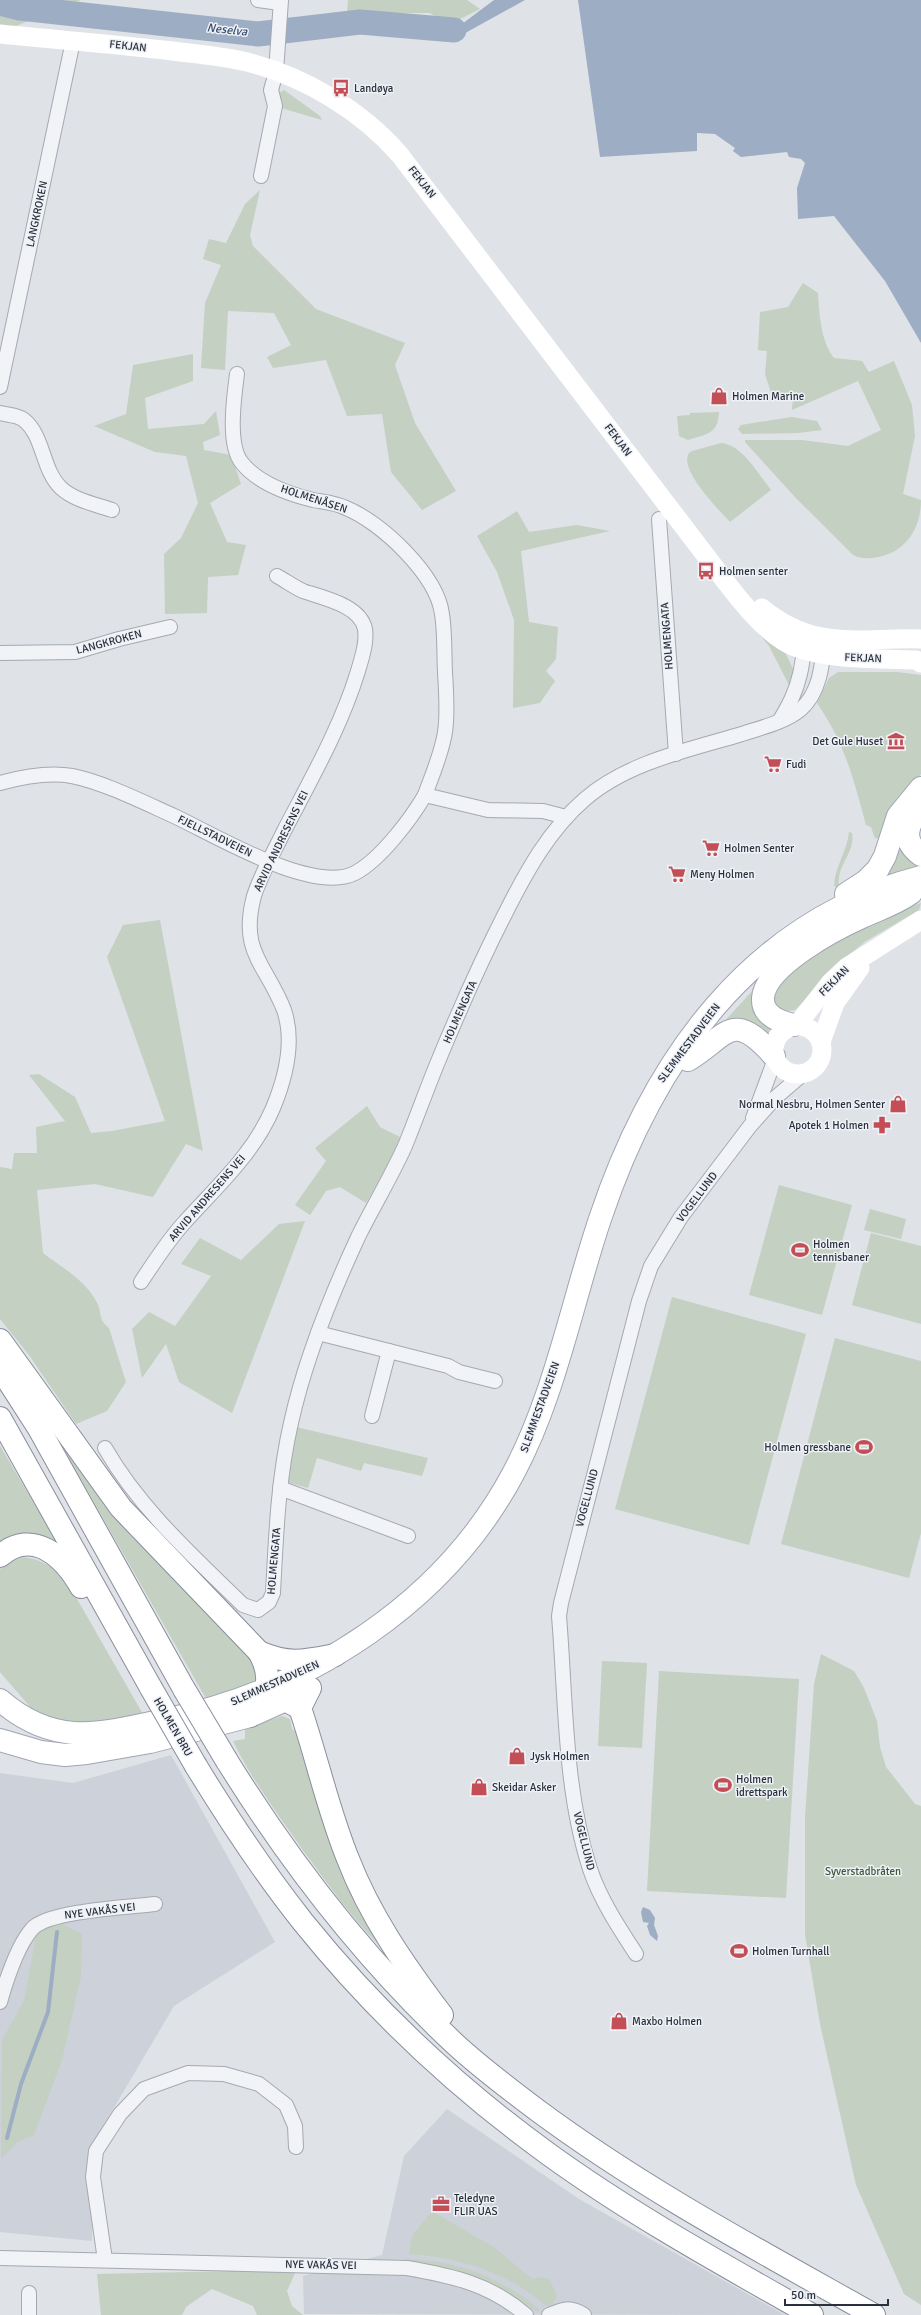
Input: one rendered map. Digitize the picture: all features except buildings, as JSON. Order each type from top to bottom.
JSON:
[{"type":"main road","name":"FEKJAN","points":[[0,34],[234,59],[276,72],[343,106],[371,126],[400,155],[703,552],[770,614],[815,644],[839,657],[916,660],[921,663]]},
{"type":"main road","name":"FEKJAN","points":[[815,644],[921,639]]},
{"type":"main road","points":[[807,926],[829,904],[866,881],[878,869],[885,856],[898,816],[921,788]]},
{"type":"main road","points":[[921,807],[911,821],[908,837],[912,848],[921,856]]},
{"type":"main road","points":[[688,1060],[704,1050],[715,1039],[729,1031],[744,1032],[754,1036],[775,1057],[782,1068],[792,1074],[803,1074],[814,1069],[820,1062],[822,1054],[822,1042],[816,1033],[808,1027],[778,1021],[764,1008],[763,997],[772,978],[792,959],[840,928],[898,902],[918,887]]},
{"type":"main road","name":"SLEMMESTADVEIEN","points":[[0,1700],[21,1717],[42,1727],[70,1734],[86,1734],[202,1712],[265,1690],[335,1655],[384,1622],[426,1587],[461,1549],[493,1507],[524,1452],[554,1368],[600,1218],[627,1147],[657,1086],[702,1022],[735,985],[771,952],[807,926],[865,895],[918,887]]},
{"type":"main road","name":"SLEMMESTADVEIEN","points":[[0,1740],[40,1752],[70,1755],[150,1742],[293,1705],[310,1688],[410,1612],[432,1592],[480,1539],[515,1487],[551,1411],[634,1164],[658,1110],[688,1060],[720,1019],[751,985],[793,950],[856,911],[918,887]]},
{"type":"main road","name":"FEKJAN","points":[[796,1025],[830,983],[847,967],[921,920]]},
{"type":"main road","name":"FEKJAN","points":[[822,1042],[830,1015],[841,992],[880,947]]},
{"type":"main road","points":[[775,1057],[774,1043],[782,1031],[796,1025]]},
{"type":"main road","points":[[0,1340],[121,1508],[259,1652],[268,1670],[265,1690],[250,1716]]},
{"type":"main road","points":[[0,1368],[38,1427],[184,1689],[256,1807],[325,1903],[406,1994],[456,2045],[529,2104],[604,2156],[737,2238],[874,2315]]},
{"type":"main road","points":[[0,1418],[151,1688]]},
{"type":"main road","points":[[0,1556],[19,1546],[32,1544],[49,1550],[62,1560],[74,1574],[118,1652],[151,1688]]},
{"type":"main road","points":[[259,1652],[273,1658],[292,1662],[335,1655]]},
{"type":"main road","name":"HOLMEN BRU","points":[[151,1688],[230,1821],[303,1922],[345,1971],[387,2015],[456,2081],[547,2153],[632,2211],[812,2315]]},
{"type":"main road","points":[[265,1690],[293,1705],[347,1859],[362,1892],[388,1940],[448,2022],[456,2045]]},
{"type":"street","points":[[258,0],[280,6],[276,72],[271,90],[274,106],[273,122],[261,176]]},
{"type":"street","name":"LANGKROKEN","points":[[0,387],[73,41]]},
{"type":"street","name":"HOLMENÅSEN","points":[[237,374],[233,424],[234,441],[241,462],[253,474],[273,486],[306,498],[346,508],[378,528],[410,555],[429,580],[436,595],[442,613],[448,714],[445,734],[426,795]]},
{"type":"street","points":[[0,413],[24,420],[31,429],[53,478],[60,488],[74,497],[112,510]]},
{"type":"street","name":"HOLMENGATA","points":[[659,519],[676,754]]},
{"type":"street","name":"ARVID ANDRESENS VEI","points":[[141,1282],[182,1225],[228,1176],[252,1147],[272,1109],[284,1075],[288,1053],[289,1035],[284,1011],[254,954],[250,930],[250,912],[255,894],[269,863],[340,719],[355,681],[365,639],[364,627],[356,614],[345,606],[300,590],[278,576]]},
{"type":"street","name":"LANGKROKEN","points":[[0,653],[75,652],[119,638],[170,627]]},
{"type":"street","points":[[780,720],[792,700],[801,673],[815,644]]},
{"type":"street","name":"HOLMENGATA","points":[[105,1448],[130,1488],[172,1535],[243,1605],[258,1610],[269,1602],[273,1593],[280,1488],[291,1423],[303,1377],[318,1333],[350,1254],[405,1146],[437,1064],[486,951],[528,869],[566,817],[587,797],[610,781],[630,771],[676,754],[780,720],[800,711],[810,700],[822,669],[815,644]]},
{"type":"street","name":"FJELLSTADVEIEN","points":[[0,783],[14,779],[52,775],[78,778],[97,783],[173,816],[269,863],[299,874],[317,877],[342,877],[354,874],[370,863],[414,814],[426,795]]},
{"type":"street","points":[[426,795],[488,810],[542,811],[566,817]]},
{"type":"street","name":"VOGELLUND","points":[[750,1126],[775,1057]]},
{"type":"street","name":"VOGELLUND","points":[[636,1954],[617,1927],[590,1870],[577,1822],[566,1717],[560,1603],[639,1301],[651,1266],[681,1217],[750,1126],[775,1098],[803,1074]]},
{"type":"street","points":[[318,1333],[389,1351],[495,1381]]},
{"type":"street","points":[[372,1416],[389,1351]]},
{"type":"street","points":[[280,1488],[408,1536]]},
{"type":"street","name":"NYE VAKÅS VEI","points":[[0,2002],[23,1943],[33,1927],[62,1915],[155,1904]]},
{"type":"street","points":[[105,2260],[93,2177],[96,2151],[120,2114],[144,2089],[188,2074],[224,2074],[259,2084],[286,2105],[295,2126],[296,2147]]},
{"type":"street","name":"NYE VAKÅS VEI","points":[[0,2258],[407,2268],[454,2276],[480,2285],[526,2315]]},
{"type":"street","points":[[29,2293],[29,2315]]},
{"type":"street","points":[[548,2315],[565,2308],[576,2310],[584,2315]]},
{"type":"shaded area","points":[[171,1755],[275,1942],[174,2006],[92,2145],[92,2241],[0,2232],[0,1773],[73,1783]]},
{"type":"shaded area","points":[[447,2109],[579,2199],[785,2315],[304,2314],[303,2276],[382,2255],[404,2156]]},
{"type":"green space","points":[[0,0],[81,0],[11,28],[0,26]]},
{"type":"green space","points":[[348,0],[467,0],[480,9],[448,25],[430,13],[347,13]]},
{"type":"green space","points":[[284,90],[320,116],[322,120],[281,108],[277,94]]},
{"type":"green space","points":[[260,190],[250,235],[253,246],[316,309],[405,343],[395,365],[415,423],[456,491],[422,510],[391,472],[382,414],[347,416],[326,360],[273,368],[267,357],[291,345],[274,313],[228,311],[225,370],[201,368],[205,303],[221,265],[203,259],[209,239],[226,243],[245,204]]},
{"type":"green space","points":[[803,283],[818,293],[823,336],[834,358],[862,361],[869,372],[894,361],[912,405],[915,436],[903,494],[921,500],[918,520],[915,529],[904,544],[897,550],[878,557],[868,558],[853,555],[794,496],[745,442],[745,440],[802,440],[848,446],[881,430],[858,381],[792,410],[793,398],[786,396],[773,399],[765,374],[767,351],[758,350],[760,312],[788,307]]},
{"type":"green space","points":[[193,354],[193,381],[145,398],[148,429],[204,424],[216,411],[220,435],[203,442],[204,450],[231,455],[241,484],[210,503],[227,542],[246,545],[238,575],[208,577],[207,613],[165,614],[164,554],[181,538],[198,503],[186,456],[155,452],[94,426],[126,414],[133,365]]},
{"type":"green space","points":[[719,412],[716,425],[710,432],[688,440],[679,436],[677,416],[690,415],[690,413]]},
{"type":"green space","points":[[791,417],[817,421],[822,430],[798,433],[742,434],[738,429],[741,425]]},
{"type":"green space","points":[[721,443],[729,445],[743,455],[771,490],[730,522],[709,499],[694,479],[689,469],[687,460],[689,453],[692,451]]},
{"type":"green space","points":[[517,511],[529,532],[577,525],[610,531],[521,551],[529,622],[558,627],[556,659],[546,671],[555,681],[540,703],[513,708],[514,620],[497,572],[477,536]]},
{"type":"green space","points":[[716,581],[785,652],[793,669],[791,689],[769,646]]},
{"type":"green space","points":[[838,672],[897,672],[921,675],[921,774],[902,796],[881,839],[875,838],[871,827],[866,825],[847,761],[835,733],[817,703],[829,678]]},
{"type":"green space","points":[[849,832],[852,833],[851,846],[840,872],[839,886],[836,887],[834,886],[835,879]]},
{"type":"green space","points":[[898,839],[901,849],[909,860],[921,867],[875,884]]},
{"type":"green space","points":[[921,903],[919,910],[866,941],[845,958],[795,1010],[787,1011],[775,1006],[774,1000],[776,985],[779,979],[788,969],[803,958],[845,935],[889,915]]},
{"type":"green space","points":[[160,920],[203,1151],[186,1144],[153,1197],[95,1184],[37,1190],[43,1253],[72,1274],[91,1293],[98,1305],[103,1322],[109,1328],[126,1382],[107,1411],[76,1424],[29,1355],[0,1319],[0,1167],[12,1169],[14,1153],[37,1153],[36,1127],[65,1121],[29,1075],[39,1074],[75,1097],[91,1133],[112,1131],[165,1121],[107,957],[123,925]]},
{"type":"green space","points":[[754,989],[771,1029],[768,1034],[721,1025]]},
{"type":"green space","points":[[367,1106],[380,1127],[400,1137],[388,1166],[366,1203],[340,1187],[326,1191],[310,1215],[295,1205],[326,1161],[315,1148]]},
{"type":"green space","name":"Holmen tennisbaner","points":[[779,1185],[852,1205],[822,1315],[749,1295]]},
{"type":"green space","points":[[870,1209],[906,1219],[901,1239],[864,1230]]},
{"type":"green space","points":[[305,1221],[232,1413],[179,1382],[166,1344],[142,1378],[132,1329],[149,1312],[175,1326],[211,1276],[181,1264],[200,1238],[241,1260],[279,1224]]},
{"type":"green space","points":[[871,1233],[921,1246],[921,1324],[852,1305]]},
{"type":"green space","points":[[672,1297],[806,1334],[749,1545],[615,1509]]},
{"type":"green space","name":"Holmen gressbane","points":[[835,1338],[921,1361],[921,1533],[909,1578],[781,1544]]},
{"type":"green space","points":[[296,1427],[428,1458],[422,1476],[364,1463],[361,1471],[317,1458],[308,1488],[287,1482]]},
{"type":"green space","points":[[58,1436],[251,1659],[261,1682],[208,1702],[68,1457]]},
{"type":"green space","points":[[0,1446],[56,1540],[57,1545],[0,1547]]},
{"type":"green space","points":[[20,1557],[34,1559],[45,1563],[65,1578],[144,1716],[86,1725],[57,1721],[31,1708],[0,1672],[0,1569],[10,1561]]},
{"type":"green space","name":"Syverstadbråten","points":[[821,1654],[854,1671],[864,1688],[877,1721],[880,1747],[886,1767],[915,1804],[921,1806],[921,2305],[904,2294],[856,2185],[820,2024],[805,1934],[805,1817],[814,1684]]},
{"type":"green space","points":[[602,1661],[647,1663],[642,1748],[598,1746]]},
{"type":"green space","name":"Holmen idrettspark","points":[[659,1671],[799,1679],[786,1898],[647,1891]]},
{"type":"green space","points":[[282,1716],[290,1719],[292,1729],[297,1733],[378,1944],[348,1910],[302,1849],[256,1783],[233,1741],[245,1739],[245,1729]]},
{"type":"green space","points":[[58,1922],[82,1934],[81,1976],[62,2060],[34,2135],[17,2142],[1,2159],[2,2040],[24,2001],[37,1931]]},
{"type":"green space","points":[[432,2211],[495,2248],[532,2279],[542,2277],[549,2279],[557,2295],[553,2304],[548,2307],[532,2295],[500,2276],[466,2263],[409,2254],[412,2236]]},
{"type":"green space","points":[[406,2259],[449,2264],[475,2272],[501,2283],[530,2302],[539,2310],[537,2312],[506,2291],[490,2284],[458,2273],[405,2262]]},
{"type":"green space","points":[[296,2271],[287,2291],[292,2306],[303,2315],[257,2315],[253,2306],[212,2289],[186,2307],[182,2315],[101,2315],[97,2274]]},
{"type":"water","points":[[494,0],[525,0],[458,37],[454,30]]},
{"type":"water","points":[[578,0],[921,0],[921,343],[885,281],[834,216],[798,219],[797,188],[805,163],[801,159],[789,157],[787,152],[741,157],[733,151],[735,148],[715,134],[697,133],[697,151],[600,157]]},
{"type":"water","points":[[643,1907],[650,1910],[655,1918],[654,1925],[658,1936],[657,1941],[650,1935],[647,1926],[649,1923],[643,1922],[641,1912]]},
{"type":"waterway","name":"Neselva","points":[[0,3],[20,8],[258,34],[360,22],[454,30]]},
{"type":"waterway","points":[[7,2138],[21,2084],[48,2012],[57,1932]]},
{"type":"place","name":"Landøya","points":[[341,88]]},
{"type":"place","name":"Holmen Marine","points":[[719,396]]},
{"type":"place","name":"Holmen senter","points":[[706,571]]},
{"type":"place","name":"Det Gule Huset","points":[[896,741]]},
{"type":"place","name":"Fudi","points":[[773,764]]},
{"type":"place","name":"Holmen Senter","points":[[711,848]]},
{"type":"place","name":"Meny Holmen","points":[[677,874]]},
{"type":"place","name":"Normal Nesbru, Holmen Senter","points":[[898,1104]]},
{"type":"place","name":"Apotek 1 Holmen","points":[[882,1125]]},
{"type":"place","name":"Holmen tennisbaner","points":[[800,1250]]},
{"type":"place","name":"Holmen gressbane","points":[[864,1447]]},
{"type":"place","name":"Jysk Holmen","points":[[517,1756]]},
{"type":"place","name":"Holmen idrettspark","points":[[723,1785]]},
{"type":"place","name":"Skeidar Asker","points":[[479,1787]]},
{"type":"place","name":"Holmen Turnhall","points":[[739,1951]]},
{"type":"place","name":"Maxbo Holmen","points":[[619,2021]]},
{"type":"place","name":"Teledyne FLIR UAS","points":[[441,2204]]}]
